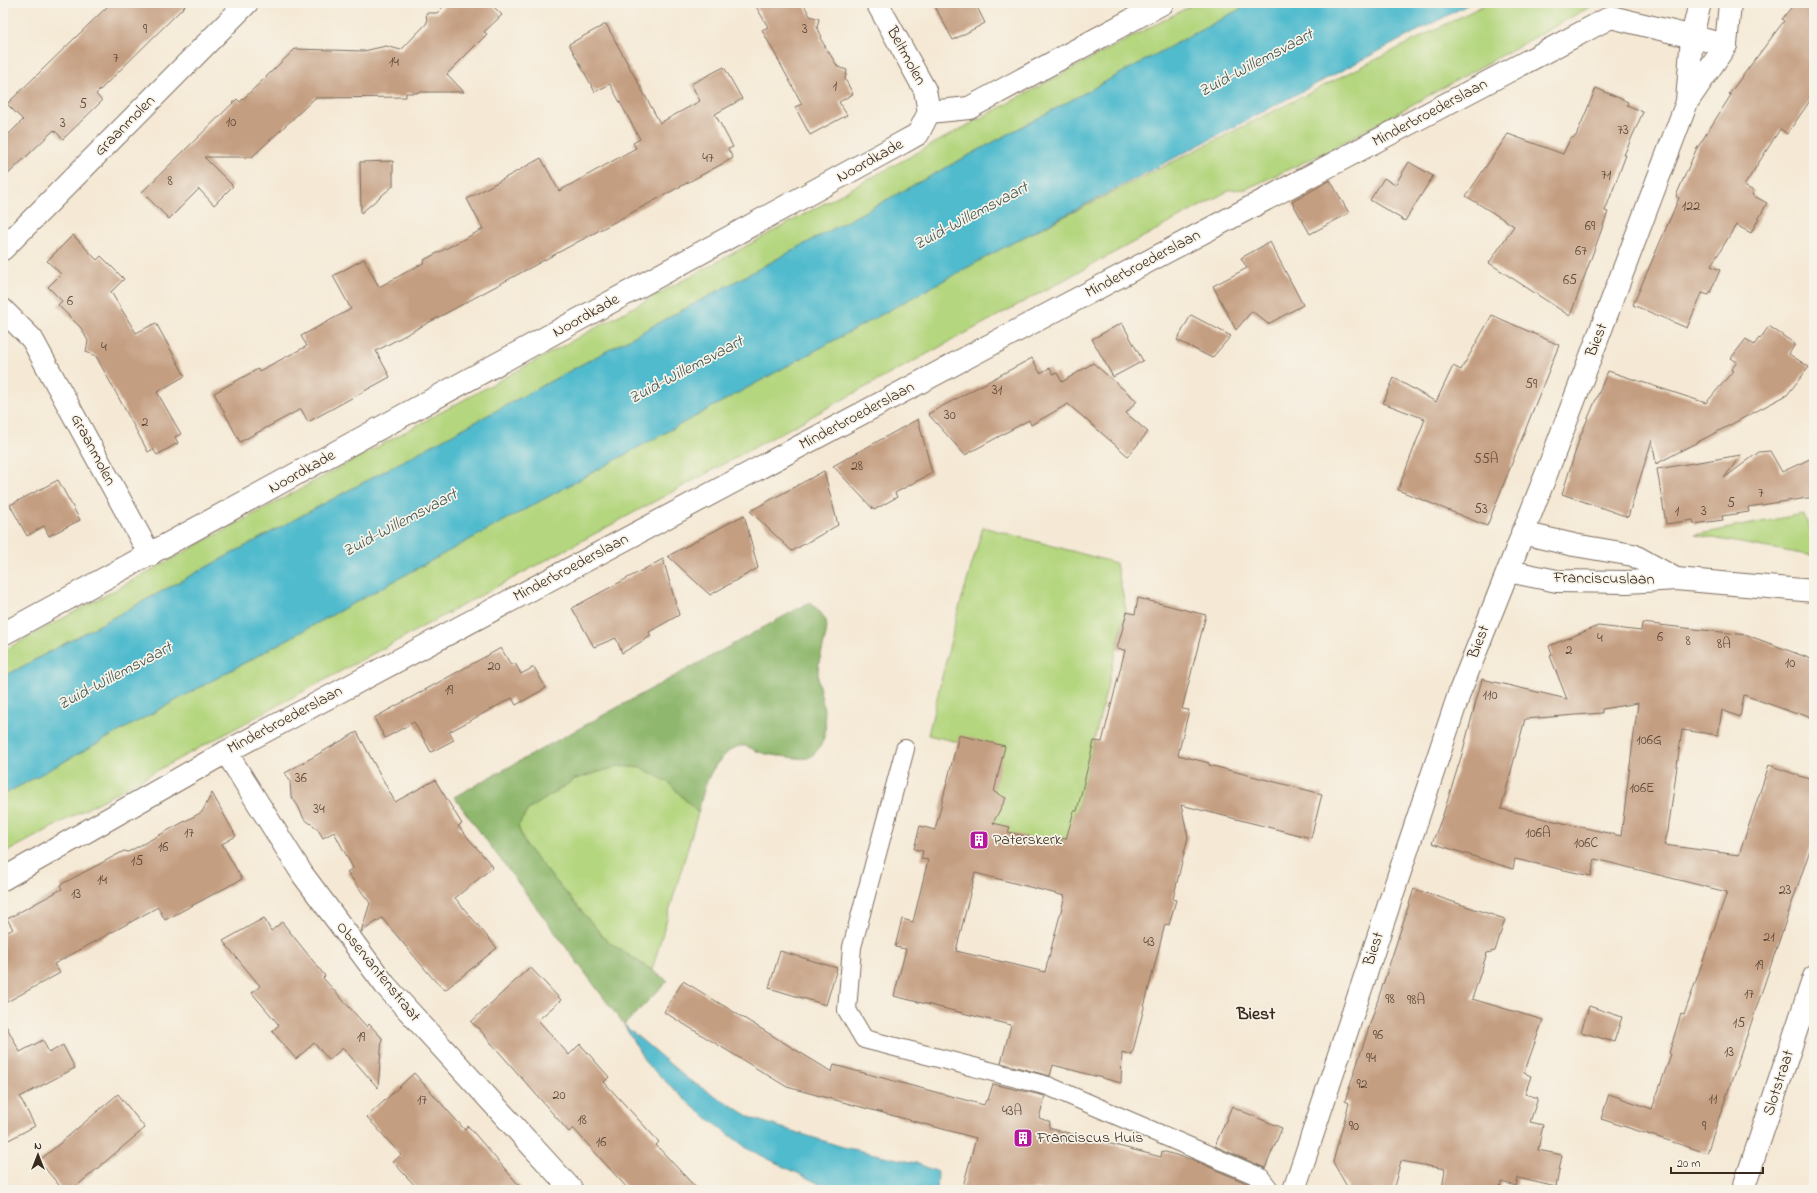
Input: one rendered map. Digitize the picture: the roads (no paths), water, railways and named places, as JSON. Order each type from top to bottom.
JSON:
[{"type":"street","name":"Graanmolen","points":[[3,249],[248,3]]},
{"type":"street","name":"Beltmolen","points":[[877,3],[925,90],[929,112]]},
{"type":"street","points":[[929,112],[969,108],[1163,3]]},
{"type":"street","name":"Biest","points":[[1687,102],[1692,36],[1700,3]]},
{"type":"street","name":"Biest","points":[[1294,1190],[1460,691],[1547,472],[1687,102],[1726,45],[1730,3]]},
{"type":"street","name":"Minderbroederslaan","points":[[3,879],[226,752],[1022,328],[1611,17],[1726,45]]},
{"type":"street","name":"Noordkade","points":[[3,634],[918,134],[929,112]]},
{"type":"street","name":"Graanmolen","points":[[3,310],[32,338],[150,555]]},
{"type":"street","name":"Franciscuslaan","points":[[1522,533],[1633,556],[1676,579]]},
{"type":"street","name":"Franciscuslaan","points":[[1508,571],[1557,581],[1627,582],[1676,579],[1814,591]]},
{"type":"street","name":"Observantenstraat","points":[[226,752],[303,875],[385,985],[572,1190]]},
{"type":"street","name":"Slotstraat","points":[[1743,1190],[1814,977]]},
{"type":"lane","points":[[905,748],[852,947],[847,1010],[864,1039],[1048,1086],[1260,1177],[1270,1190]]},
{"type":"water","name":"Zuid-Willemsvaart","points":[[1251,3],[1471,3],[1012,243],[3,795],[3,677]]},
{"type":"water","points":[[624,1025],[689,1080],[754,1119],[843,1147],[916,1163],[938,1172],[937,1190],[832,1190],[748,1149],[693,1107],[646,1063]]},
{"type":"place","name":"Paterskerk","points":[[979,840]]},
{"type":"place","name":"Franciscus Huis","points":[[1023,1138]]},
{"type":"district","name":"Biest","points":[[1256,1015]]}]
